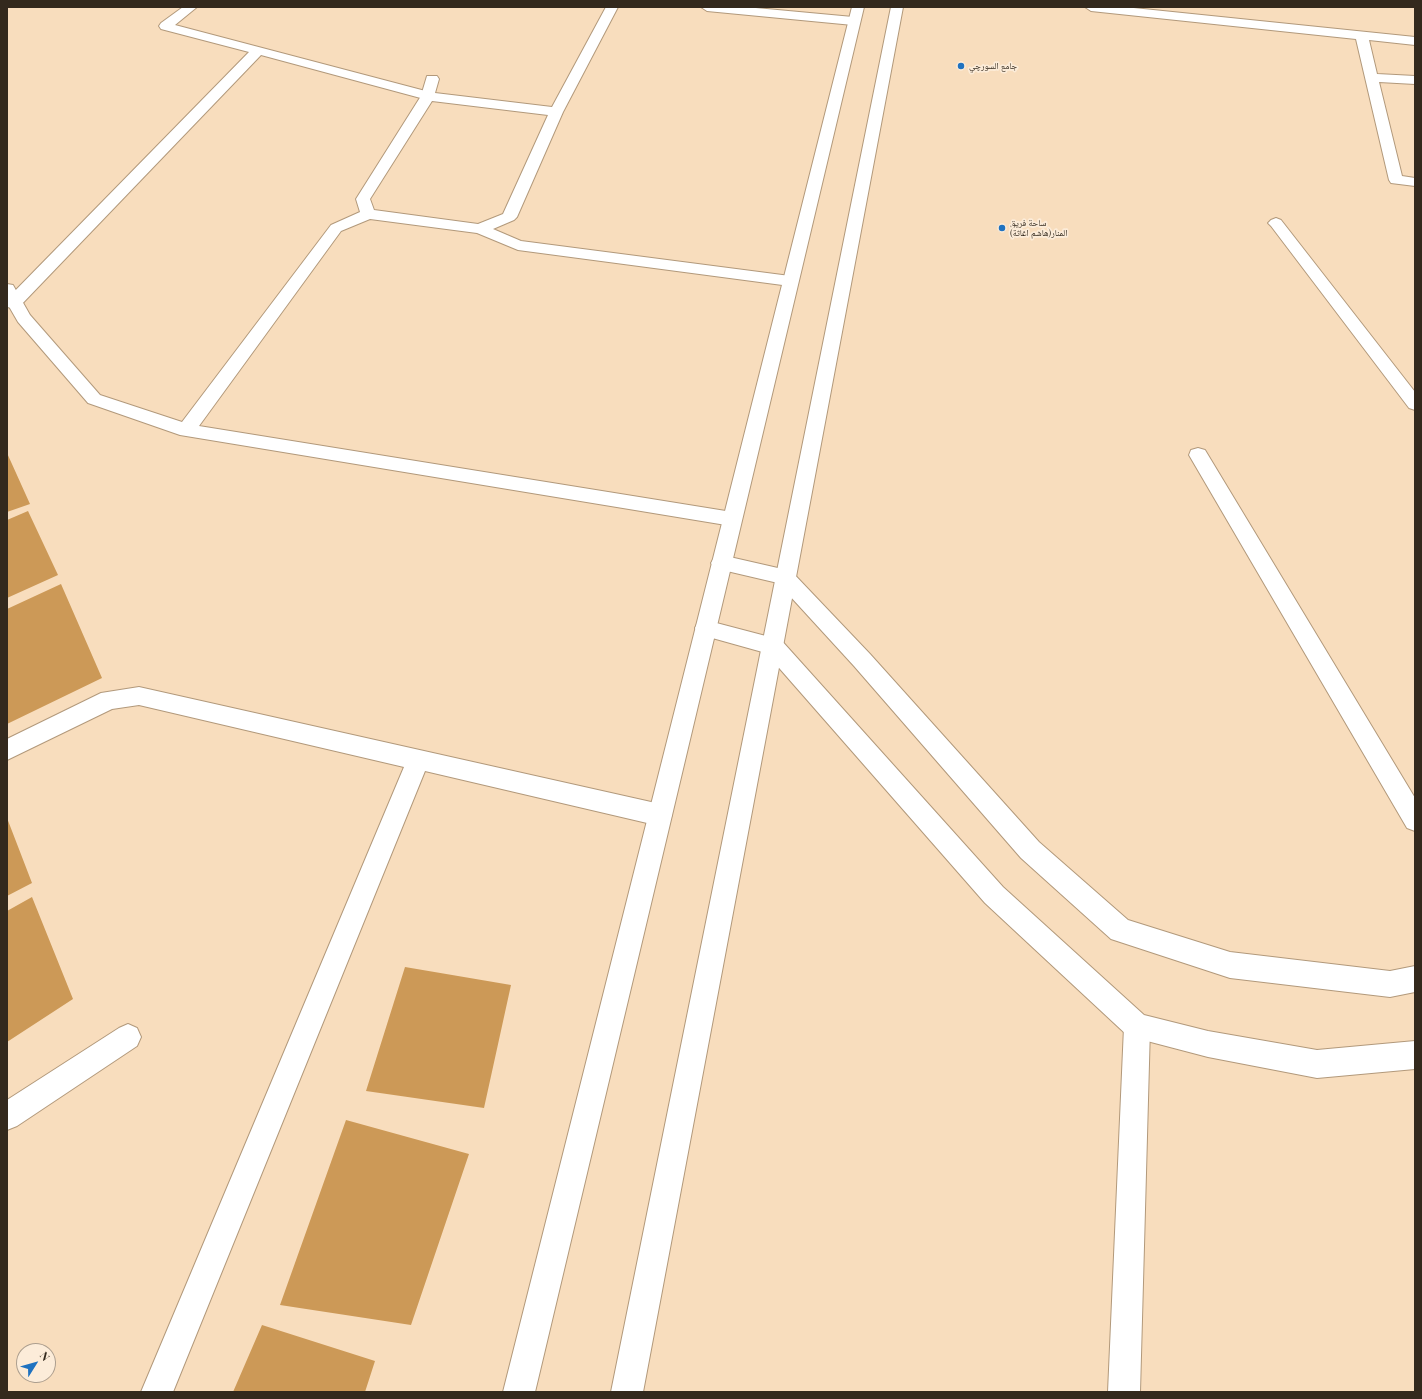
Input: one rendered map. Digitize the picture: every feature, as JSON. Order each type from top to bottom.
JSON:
[{"type":"street","points":[[191,7],[165,26],[428,96],[556,112]]},
{"type":"street","points":[[480,229],[509,217],[556,112],[612,7]]},
{"type":"street","points":[[519,1392],[856,14],[707,7]]},
{"type":"street","points":[[627,1392],[773,646],[784,577],[897,7]]},
{"type":"street","points":[[1091,7],[1234,18],[1361,35],[1415,40]]},
{"type":"street","points":[[1361,35],[1396,180],[1415,182]]},
{"type":"street","points":[[258,51],[10,296],[24,318],[94,399],[186,430],[732,519]]},
{"type":"street","points":[[1371,78],[1415,80]]},
{"type":"street","points":[[368,214],[363,198],[428,96],[432,79]]},
{"type":"street","points":[[186,430],[336,228],[368,214],[480,229],[518,244],[790,280]]},
{"type":"street","points":[[1276,223],[1415,404]]},
{"type":"street","points":[[7,324],[24,318]]},
{"type":"street","points":[[1198,455],[1415,820]]},
{"type":"street","points":[[721,563],[784,577],[862,660],[1030,850],[1120,930],[1230,965],[1390,984],[1415,979]]},
{"type":"street","points":[[705,628],[773,646],[994,895],[1136,1027],[1208,1044],[1317,1064],[1415,1055]]},
{"type":"street","points":[[7,750],[109,700],[139,696],[660,815]]},
{"type":"street","points":[[157,1392],[418,760]]},
{"type":"street","points":[[1124,1392],[1136,1027]]},
{"type":"street","points":[[7,1116],[128,1037]]},
{"type":"building","points":[[7,453],[30,504],[7,512]]},
{"type":"building","points":[[28,511],[58,575],[7,598],[7,520]]},
{"type":"building","points":[[61,584],[102,678],[7,724],[7,609]]},
{"type":"building","points":[[7,818],[32,883],[7,896]]},
{"type":"building","points":[[32,897],[73,999],[7,1042],[7,911]]},
{"type":"building","points":[[405,967],[511,985],[484,1108],[366,1091]]},
{"type":"building","points":[[346,1120],[469,1154],[411,1325],[280,1305]]},
{"type":"building","points":[[262,1325],[375,1361],[365,1392],[233,1392]]},
{"type":"place","name":"جامع السورچي","points":[[961,66]]},
{"type":"place","name":"ساحة فريق المنار(هاشم اغاثة)","points":[[1002,228]]}]
